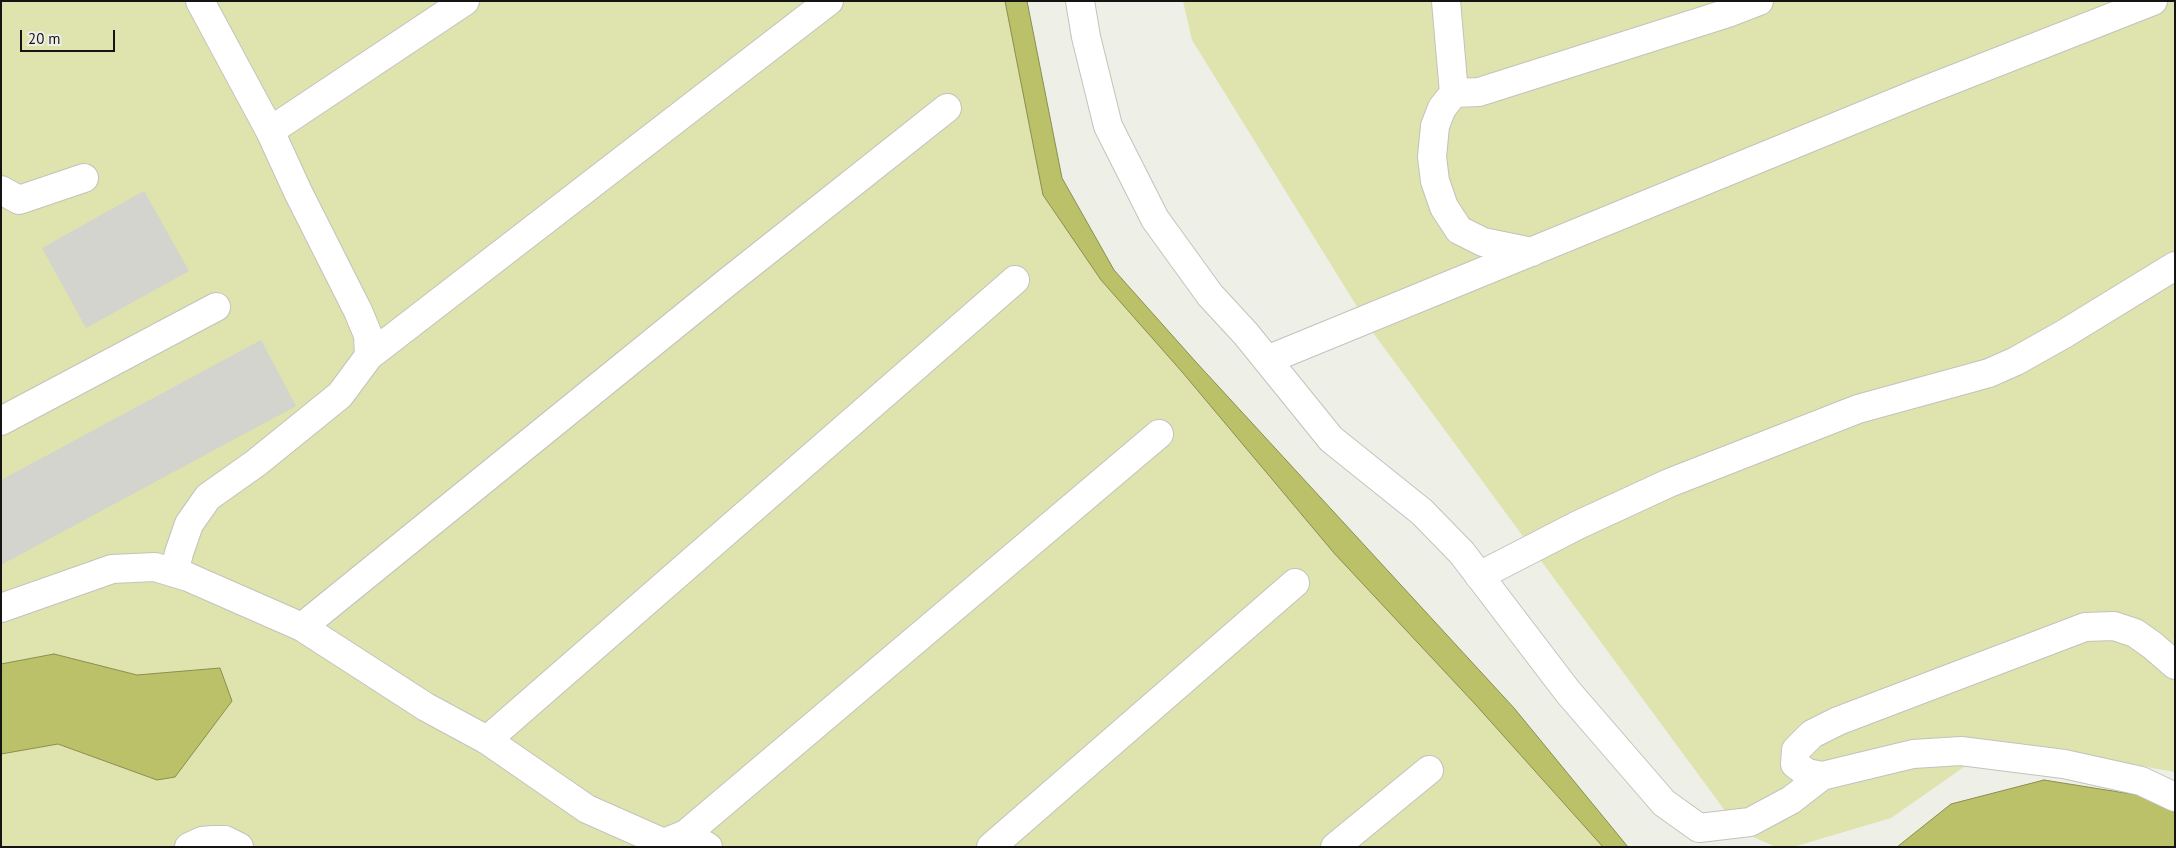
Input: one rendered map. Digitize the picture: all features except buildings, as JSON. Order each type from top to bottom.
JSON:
[{"type":"street","points":[[200,1],[270,130],[298,192],[358,311],[368,335],[369,356]]},
{"type":"street","points":[[270,130],[465,1]]},
{"type":"street","points":[[174,573],[178,553],[188,524],[208,497],[256,463],[340,395],[369,356],[828,1]]},
{"type":"street","points":[[1080,1],[1086,37],[1108,126],[1154,220],[1210,295],[1246,334],[1331,439],[1422,512],[1462,553],[1568,692],[1664,803],[1699,828],[1750,822],[1791,800],[1822,776]]},
{"type":"street","points":[[1446,1],[1454,93],[1442,108],[1435,134],[1432,157],[1435,181],[1444,207],[1459,230],[1483,242],[1532,252]]},
{"type":"street","points":[[1454,93],[1480,92],[1719,16],[1759,1]]},
{"type":"street","points":[[1267,360],[1921,92],[2153,1]]},
{"type":"street","points":[[302,627],[725,284],[947,108]]},
{"type":"street","points":[[1,190],[19,200],[84,178]]},
{"type":"street","points":[[1479,576],[1578,525],[1669,483],[1858,409],[1998,369],[2056,338],[2175,266]]},
{"type":"street","points":[[487,740],[1015,280]]},
{"type":"street","points":[[1,421],[216,307]]},
{"type":"street","points":[[1,608],[112,569],[155,568],[188,577],[302,627],[426,707],[487,740],[595,812],[664,843],[697,840],[1159,434]]},
{"type":"street","points":[[991,847],[1295,583]]},
{"type":"street","points":[[2175,665],[2135,633],[2114,626],[2085,627],[1838,721],[1812,734],[1796,750],[1795,764],[1807,774],[1822,776],[1913,754],[1961,751],[2064,764],[2141,781],[2175,797]]},
{"type":"street","points":[[1335,847],[1429,770]]},
{"type":"street","points":[[189,847],[202,841],[226,840],[239,847]]},
{"type":"shaded area","points":[[1,1],[1005,1],[1043,195],[1101,280],[1603,847],[1,847],[1,754],[58,744],[157,780],[174,777],[232,701],[220,668],[137,675],[54,654],[1,664]]},
{"type":"shaded area","points":[[1005,1],[1027,1],[1062,178],[1114,270],[1195,361],[1514,708],[1628,847],[1603,847],[1475,704],[1334,553],[1183,373],[1101,280],[1043,195]]},
{"type":"shaded area","points":[[1183,1],[2175,1],[2175,772],[2063,752],[1964,767],[1891,818],[1793,847],[1776,847],[1740,831],[1374,334],[1192,40]]},
{"type":"shaded area","points":[[54,654],[137,675],[220,668],[232,701],[175,777],[157,780],[58,744],[1,754],[1,664]]},
{"type":"shaded area","points":[[2044,780],[2175,801],[2175,847],[1897,847],[1951,804]]}]
